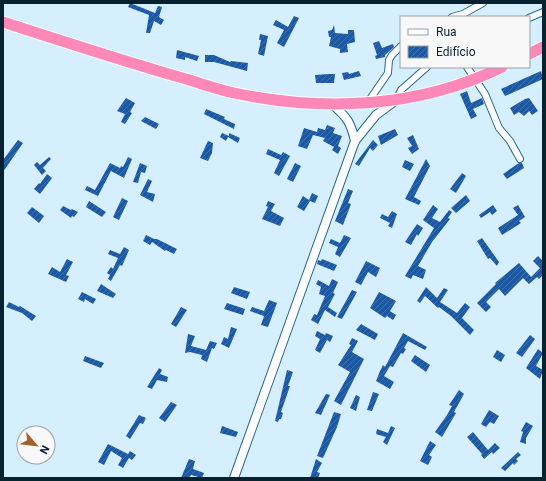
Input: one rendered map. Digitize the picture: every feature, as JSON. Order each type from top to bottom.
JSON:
[{"type":"highway","points":[[3,22],[159,71],[234,92],[286,102],[333,105],[395,101],[443,90],[500,68]]},
{"type":"highway","points":[[530,54],[543,47]]},
{"type":"main road","points":[[234,478],[355,141],[376,115],[395,101]]},
{"type":"main road","points":[[333,105],[347,117],[352,126],[355,141]]},
{"type":"street","points":[[456,16],[463,14],[483,3]]},
{"type":"street","points":[[530,18],[543,12]]},
{"type":"street","points":[[367,104],[388,73],[389,60],[400,47]]},
{"type":"street","points":[[395,101],[401,90],[426,68]]},
{"type":"street","points":[[468,68],[485,94],[499,128],[510,140],[520,159]]},
{"type":"building","points":[[130,3],[155,13],[158,6],[162,7],[159,17],[164,20],[161,25],[154,21],[150,33],[146,33],[149,15],[128,7]]},
{"type":"building","points":[[294,16],[299,18],[284,47],[277,43],[284,30],[273,25],[276,20],[288,27]]},
{"type":"building","points":[[334,25],[335,33],[348,34],[348,30],[354,30],[355,42],[347,44],[348,52],[340,53],[340,49],[329,46],[331,37],[329,37],[328,31],[332,30]]},
{"type":"building","points":[[260,34],[268,36],[264,56],[258,54],[261,40],[259,40]]},
{"type":"building","points":[[379,41],[382,48],[393,44],[394,47],[385,55],[385,57],[376,59],[375,56],[377,55],[373,43]]},
{"type":"building","points":[[177,50],[199,56],[197,61],[185,57],[185,60],[176,58]]},
{"type":"building","points":[[205,55],[214,55],[230,62],[248,63],[247,71],[214,62],[205,62]]},
{"type":"building","points":[[359,71],[361,76],[344,80],[342,73],[348,72],[349,74]]},
{"type":"building","points":[[541,71],[543,79],[505,96],[501,89]]},
{"type":"building","points":[[335,74],[334,83],[316,83],[315,75]]},
{"type":"building","points":[[467,91],[471,103],[482,98],[484,104],[473,109],[477,116],[471,119],[460,94]]},
{"type":"building","points":[[126,98],[135,103],[130,112],[132,113],[125,124],[121,122],[125,114],[117,111]]},
{"type":"building","points":[[529,98],[538,111],[532,115],[529,111],[524,116],[519,112],[514,115],[510,108]]},
{"type":"building","points":[[206,109],[225,117],[224,119],[235,124],[234,129],[204,114]]},
{"type":"building","points":[[145,117],[159,124],[156,129],[141,121]]},
{"type":"building","points":[[327,125],[335,128],[333,133],[342,136],[338,146],[341,148],[338,154],[332,150],[334,147],[323,141],[325,138],[313,135],[307,149],[298,146],[304,128],[317,132],[318,128],[325,130]]},
{"type":"building","points":[[395,129],[398,135],[381,145],[378,136]]},
{"type":"building","points":[[222,133],[229,136],[229,133],[240,138],[238,143],[228,137],[226,141],[220,137]]},
{"type":"building","points":[[413,135],[419,149],[412,154],[408,148],[412,146],[407,138]]},
{"type":"building","points":[[18,140],[23,143],[3,172],[3,160]]},
{"type":"building","points":[[373,140],[378,145],[373,151],[370,148],[359,166],[355,164]]},
{"type":"building","points":[[208,141],[213,143],[212,153],[208,161],[200,158]]},
{"type":"building","points":[[268,149],[281,155],[283,152],[290,156],[279,176],[274,173],[280,160],[266,154]]},
{"type":"building","points":[[49,157],[51,159],[43,168],[46,171],[42,175],[34,165],[37,162],[40,165]]},
{"type":"building","points":[[128,157],[132,159],[124,178],[111,171],[98,196],[85,190],[87,186],[95,190],[110,163],[120,168],[121,166],[123,167]]},
{"type":"building","points":[[426,159],[430,166],[414,197],[421,201],[419,205],[405,199]]},
{"type":"building","points":[[405,160],[414,164],[410,171],[402,167]]},
{"type":"building","points":[[140,163],[147,166],[145,173],[141,172],[138,183],[133,182]]},
{"type":"building","points":[[295,163],[301,166],[293,182],[287,179]]},
{"type":"building","points":[[519,163],[522,163],[524,168],[507,179],[503,174]]},
{"type":"building","points":[[462,173],[466,176],[456,193],[450,189]]},
{"type":"building","points":[[47,174],[52,178],[40,194],[34,189],[39,183],[40,184]]},
{"type":"building","points":[[148,179],[152,181],[147,192],[155,194],[153,202],[140,195]]},
{"type":"building","points":[[348,189],[353,191],[348,203],[351,204],[343,225],[335,221]]},
{"type":"building","points":[[312,193],[318,196],[315,203],[310,201],[304,211],[297,207],[303,196],[309,200]]},
{"type":"building","points":[[466,195],[470,201],[456,213],[451,208]]},
{"type":"building","points":[[122,198],[128,201],[119,220],[113,217]]},
{"type":"building","points":[[89,201],[106,212],[102,217],[86,207]]},
{"type":"building","points":[[268,201],[275,204],[271,211],[284,218],[280,226],[262,219],[268,207],[266,206]]},
{"type":"building","points":[[433,205],[438,209],[432,218],[440,222],[449,210],[452,212],[448,218],[450,219],[432,242],[418,266],[426,270],[423,279],[413,275],[411,279],[405,276],[434,228],[423,220]]},
{"type":"building","points":[[493,205],[497,211],[492,215],[490,212],[481,218],[479,215]]},
{"type":"building","points":[[518,205],[525,217],[519,221],[521,223],[502,235],[498,228],[518,215],[513,208]]},
{"type":"building","points":[[63,206],[78,212],[71,218],[60,210]]},
{"type":"building","points":[[32,207],[44,216],[39,223],[27,213]]},
{"type":"building","points":[[392,211],[397,214],[392,228],[388,226],[390,223],[380,218],[382,214],[388,217]]},
{"type":"building","points":[[417,224],[423,228],[418,236],[417,234],[411,245],[405,242]]},
{"type":"building","points":[[146,235],[177,249],[174,254],[166,250],[165,251],[152,242],[150,245],[143,241]]},
{"type":"building","points":[[344,235],[351,238],[340,257],[335,254],[338,247],[329,243],[331,239],[340,243]]},
{"type":"building","points":[[482,238],[499,262],[497,266],[490,258],[488,259],[477,241]]},
{"type":"building","points":[[124,247],[129,250],[122,266],[120,265],[111,281],[108,279],[110,275],[107,273],[111,267],[113,269],[118,258],[108,254],[110,250],[120,254]]},
{"type":"building","points":[[538,256],[543,261],[543,275],[539,279],[537,277],[529,284],[523,278],[505,296],[499,289],[486,302],[491,307],[486,312],[477,303],[496,284],[495,283],[519,263],[531,277],[540,268],[533,261]]},
{"type":"building","points":[[67,259],[73,262],[66,275],[69,276],[66,282],[48,274],[52,267],[60,272]]},
{"type":"building","points":[[322,259],[337,265],[334,271],[317,264],[318,260],[321,261]]},
{"type":"building","points":[[366,261],[380,268],[376,277],[368,272],[361,285],[355,282]]},
{"type":"building","points":[[332,279],[338,282],[333,293],[335,294],[328,307],[337,313],[335,317],[325,310],[318,324],[311,320],[314,314],[317,315],[325,296],[319,294],[321,287],[316,284],[318,280],[329,286]]},
{"type":"building","points":[[101,284],[116,294],[113,298],[97,291]]},
{"type":"building","points":[[234,287],[250,292],[247,299],[231,293]]},
{"type":"building","points":[[426,287],[437,298],[444,288],[448,290],[440,302],[457,313],[465,303],[470,307],[462,318],[474,330],[470,335],[451,316],[439,307],[438,308],[425,296],[420,303],[417,301]]},
{"type":"building","points":[[352,290],[357,292],[342,319],[337,317]]},
{"type":"building","points":[[82,292],[96,299],[93,304],[85,299],[84,302],[78,299]]},
{"type":"building","points":[[379,292],[396,301],[390,311],[396,315],[393,320],[387,316],[385,318],[370,308]]},
{"type":"building","points":[[269,300],[277,303],[268,327],[261,325],[264,316],[250,311],[252,307],[264,311]]},
{"type":"building","points":[[9,302],[19,307],[20,306],[36,316],[32,321],[22,313],[6,307]]},
{"type":"building","points":[[227,303],[245,309],[243,315],[224,309]]},
{"type":"building","points":[[181,307],[187,310],[176,327],[171,324]]},
{"type":"building","points":[[361,324],[378,334],[375,340],[356,330]]},
{"type":"building","points":[[231,327],[237,329],[229,348],[221,344],[224,337],[228,339]]},
{"type":"building","points":[[317,331],[325,335],[326,333],[333,336],[330,342],[327,340],[320,353],[315,350],[320,339],[315,336]]},
{"type":"building","points":[[403,333],[427,347],[425,350],[408,341],[404,348],[406,349],[403,354],[401,353],[393,367],[390,366],[384,376],[394,382],[390,389],[376,381],[383,365],[385,367]]},
{"type":"building","points":[[188,334],[195,336],[191,346],[206,350],[210,341],[217,343],[214,349],[212,348],[207,362],[201,359],[202,355],[190,352],[185,353]]},
{"type":"building","points":[[530,335],[535,339],[522,357],[516,353]]},
{"type":"building","points":[[352,338],[358,341],[352,352],[364,359],[341,405],[334,401],[350,372],[338,365],[351,345],[349,344]]},
{"type":"building","points":[[538,349],[543,353],[536,366],[543,370],[540,379],[526,368]]},
{"type":"building","points":[[497,350],[505,355],[501,362],[493,357]]},
{"type":"building","points":[[415,355],[430,365],[426,372],[411,361]]},
{"type":"building","points":[[85,356],[104,363],[101,368],[83,361]]},
{"type":"building","points":[[159,368],[162,370],[160,374],[168,377],[167,382],[157,380],[152,389],[147,387]]},
{"type":"building","points":[[287,370],[293,372],[281,412],[283,413],[278,422],[275,421]]},
{"type":"building","points":[[459,390],[464,394],[454,412],[456,413],[442,437],[435,432],[447,415],[452,406],[449,405]]},
{"type":"building","points":[[373,392],[379,394],[372,411],[367,410]]},
{"type":"building","points":[[326,394],[330,395],[321,415],[315,413]]},
{"type":"building","points":[[356,395],[360,397],[356,411],[350,408]]},
{"type":"building","points":[[171,402],[177,405],[165,422],[159,418]]},
{"type":"building","points":[[489,410],[499,416],[494,424],[490,422],[486,427],[481,424]]},
{"type":"building","points":[[334,412],[341,414],[337,427],[323,458],[317,456]]},
{"type":"building","points":[[139,415],[146,418],[143,424],[140,423],[130,439],[126,436]]},
{"type":"building","points":[[526,422],[533,426],[526,438],[526,444],[520,442],[523,432],[521,431]]},
{"type":"building","points":[[222,426],[238,432],[236,437],[220,433]]},
{"type":"building","points":[[391,426],[395,428],[387,445],[383,442],[386,437],[376,434],[377,429],[388,433]]},
{"type":"building","points":[[473,432],[488,450],[495,443],[500,448],[493,454],[492,452],[484,459],[481,455],[482,454],[467,437]]},
{"type":"building","points":[[430,441],[436,445],[429,455],[432,457],[428,465],[420,461]]},
{"type":"building","points":[[108,444],[128,454],[130,451],[136,455],[132,460],[129,458],[123,468],[118,465],[122,458],[111,451],[104,465],[98,462]]},
{"type":"building","points":[[518,452],[521,455],[516,459],[518,461],[514,465],[513,463],[505,471],[501,468]]},
{"type":"building","points":[[189,459],[195,461],[193,469],[204,473],[202,478],[191,475],[189,478],[181,478]]},
{"type":"building","points":[[316,459],[322,463],[317,472],[320,473],[318,478],[310,478]]}]
